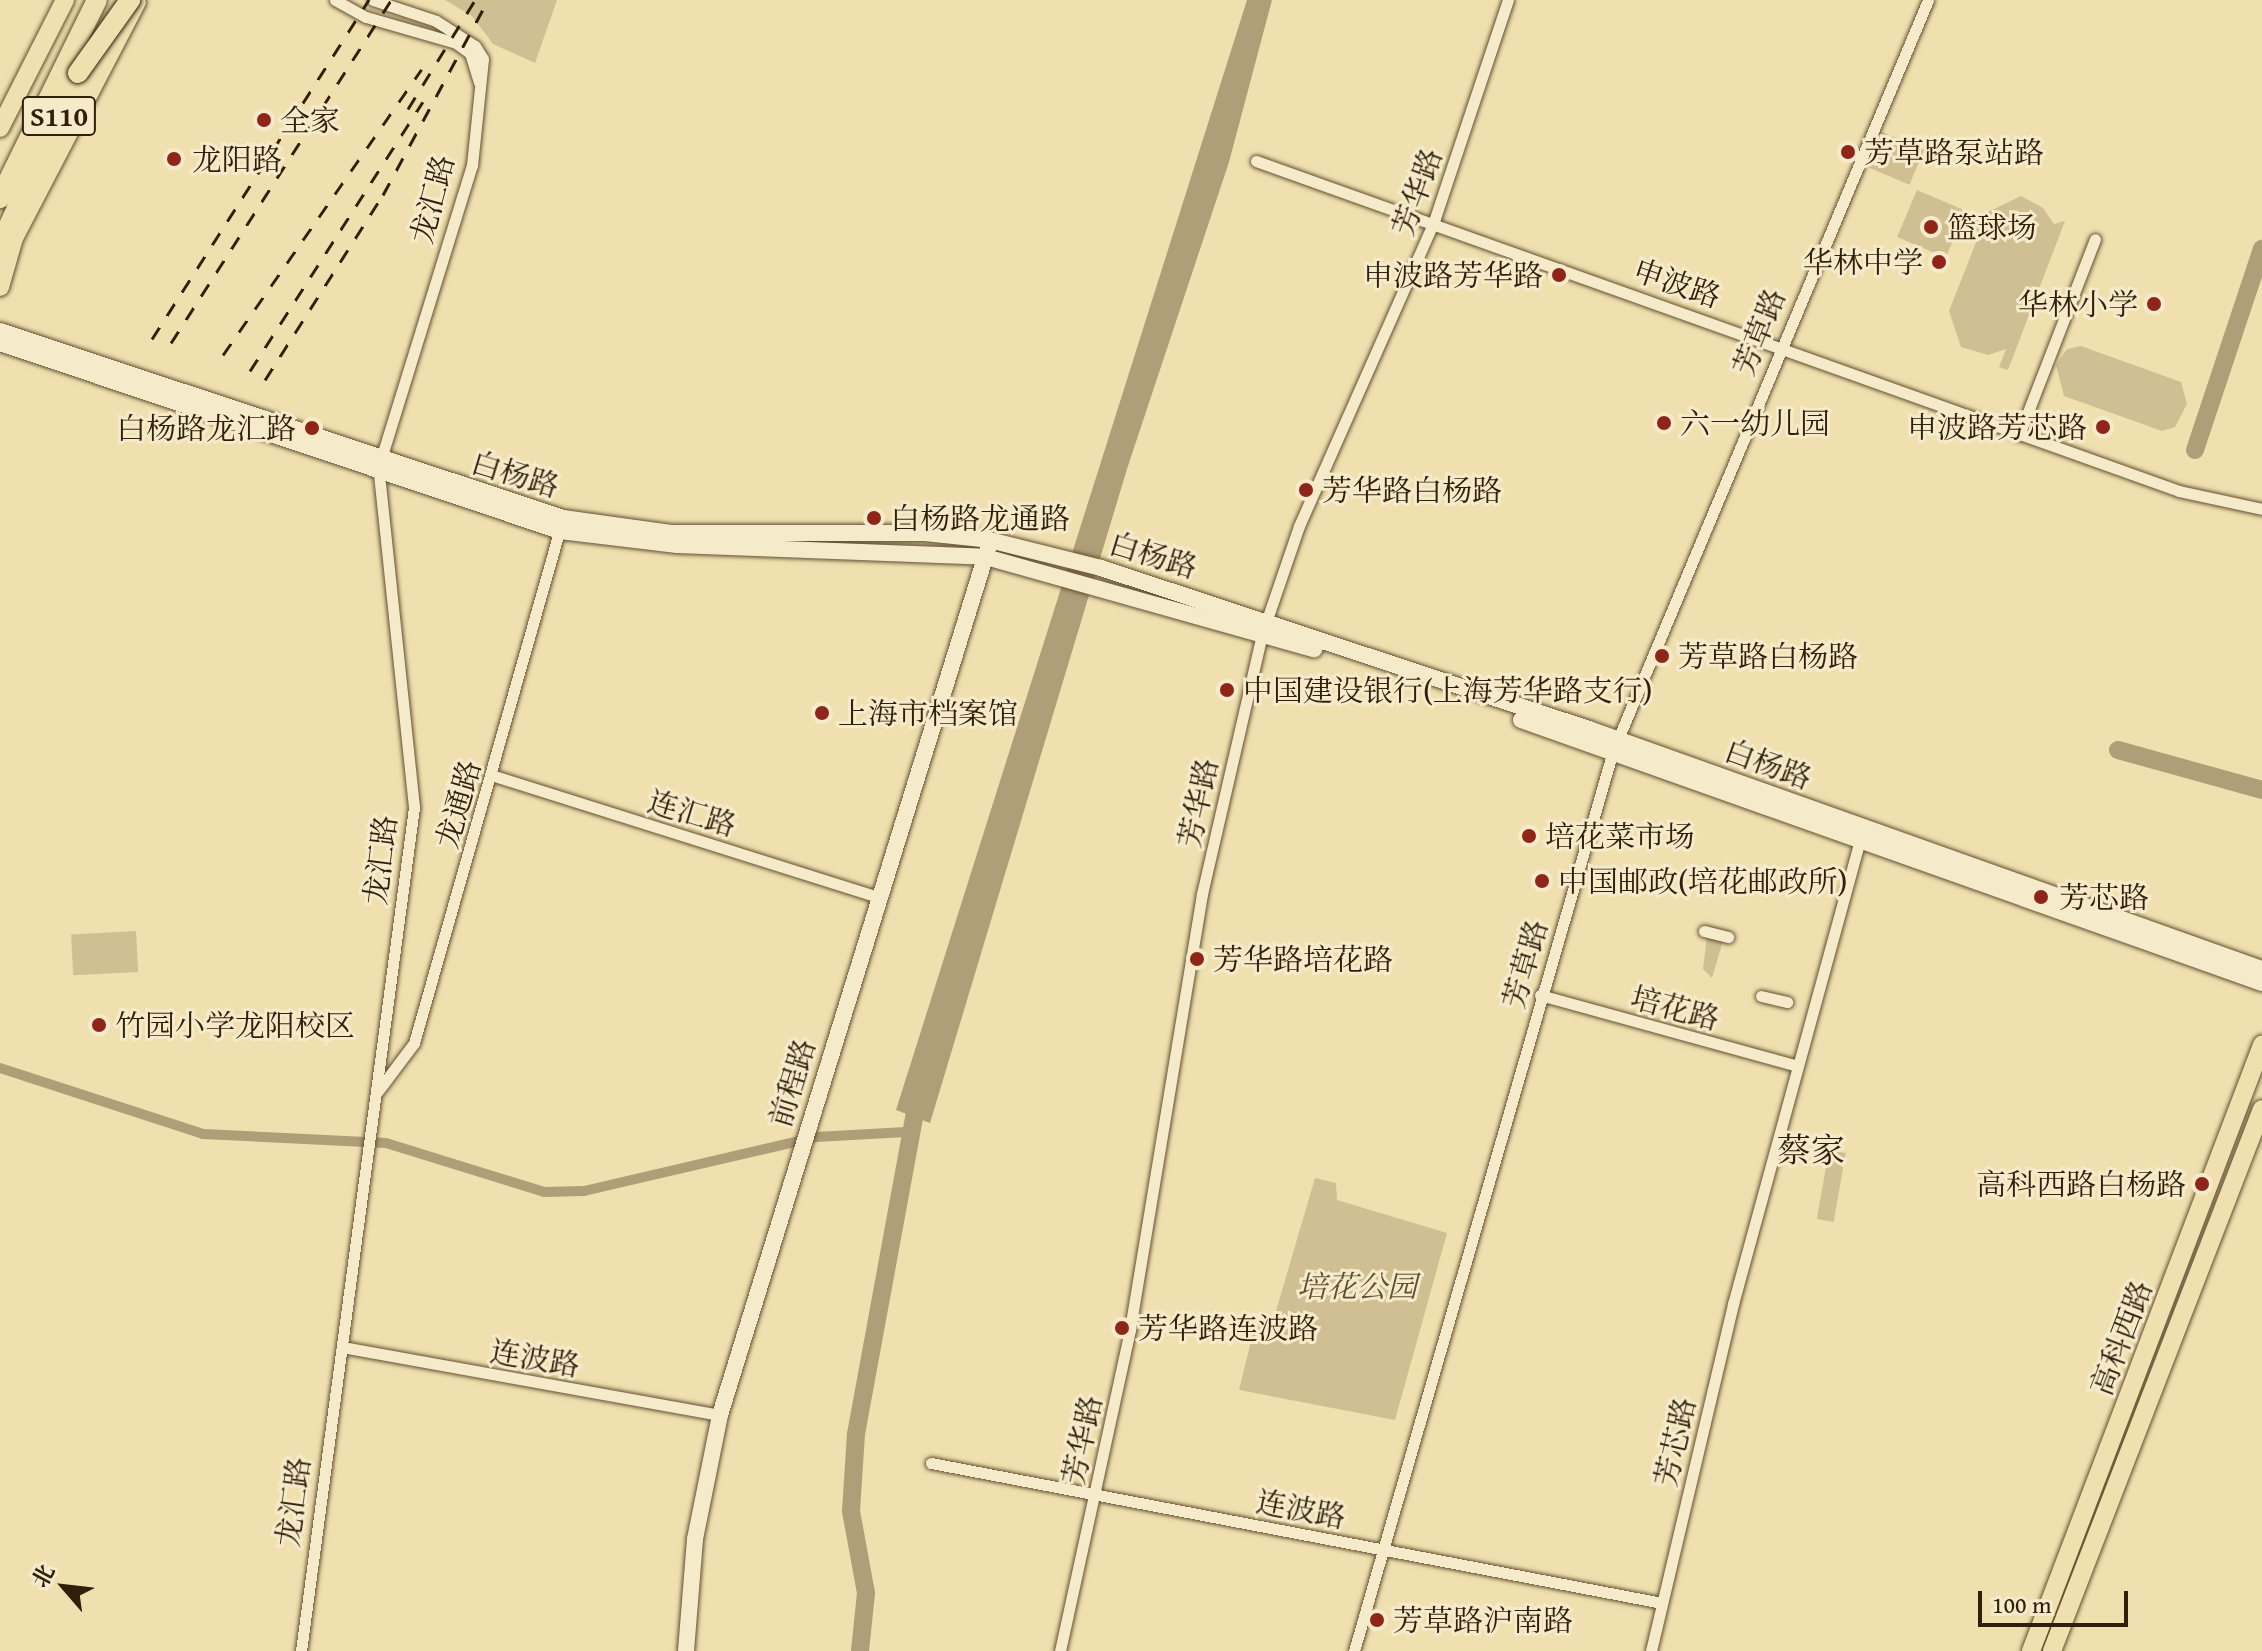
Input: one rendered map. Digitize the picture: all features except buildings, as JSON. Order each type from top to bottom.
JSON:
[{"type":"highway","points":[[7,242],[78,73],[119,0]]},
{"type":"highway","points":[[78,73],[130,0]]},
{"type":"highway","points":[[0,198],[92,5]]},
{"type":"main road","name":"S110","points":[[0,128],[65,0]]},
{"type":"main road","name":"S110","points":[[0,287],[7,242],[37,161],[119,0]]},
{"type":"main road","name":"S110","points":[[7,242],[138,0]]},
{"type":"main road","name":"S110","points":[[0,183],[92,5]]},
{"type":"main road","name":"白杨路","points":[[0,331],[380,466]]},
{"type":"main road","name":"白杨路","points":[[0,343],[561,525],[677,545],[986,557],[1049,563]]},
{"type":"main road","name":"白杨路","points":[[561,525],[671,533],[873,531],[989,540],[1049,563],[1265,627],[1615,745],[2262,983]]},
{"type":"main road","name":"前程路","points":[[686,1651],[695,1539],[720,1415],[989,540]]},
{"type":"main road","name":"白杨路","points":[[1862,834],[2262,969]]},
{"type":"main road","name":"高科西路","points":[[2031,1651],[2262,1045]]},
{"type":"main road","name":"高科西路","points":[[2052,1651],[2262,1109]]},
{"type":"street","name":"龙汇路","points":[[335,0],[366,17],[456,43],[470,53],[480,86]]},
{"type":"street","name":"龙汇路","points":[[301,1651],[415,790],[380,466],[472,165],[483,59],[475,46],[436,21],[373,0]]},
{"type":"street","name":"芳华路","points":[[1060,1651],[1095,1495],[1202,894],[1265,627],[1299,526],[1434,221],[1508,0]]},
{"type":"street","name":"芳草路","points":[[1354,1651],[1540,995],[1615,745],[1780,345],[1928,0]]},
{"type":"street","name":"申波路","points":[[1256,161],[1780,345],[2019,435],[2144,473],[2187,494],[2262,509]]},
{"type":"street","points":[[2019,435],[2095,239]]},
{"type":"street","name":"龙通路","points":[[377,1091],[414,1043],[561,525]]},
{"type":"street","name":"连汇路","points":[[491,775],[879,897]]},
{"type":"street","name":"芳芯路","points":[[1651,1651],[1797,1066],[1862,834]]},
{"type":"street","points":[[1704,931],[1728,937]]},
{"type":"street","name":"培花路","points":[[1540,995],[1797,1066]]},
{"type":"street","points":[[1761,996],[1787,1002]]},
{"type":"street","name":"连波路","points":[[342,1347],[720,1415]]},
{"type":"street","name":"连波路","points":[[931,1463],[1662,1603]]},
{"type":"green space","points":[[445,0],[557,0],[535,63],[493,44],[472,16]]},
{"type":"green space","points":[[1880,131],[1924,150],[1909,185],[1865,166]]},
{"type":"green space","name":"篮球场","points":[[1917,190],[1966,211],[1946,258],[1897,237]]},
{"type":"green space","points":[[2021,196],[2043,208],[2054,224],[2065,221],[2008,370],[1999,367],[2006,349],[1988,355],[1961,347],[1949,311],[1988,212]]},
{"type":"green space","points":[[1965,217],[1975,217],[1982,224],[1982,234],[1975,241],[1965,241],[1958,234],[1958,224]]},
{"type":"green space","points":[[2081,346],[2181,382],[2187,404],[2175,427],[2162,431],[2064,396],[2056,365],[2067,349]]},
{"type":"green space","points":[[136,931],[138,972],[73,975],[71,934]]},
{"type":"green space","points":[[1707,936],[1723,941],[1712,978],[1703,969]]},
{"type":"green space","points":[[1829,1150],[1846,1153],[1834,1222],[1817,1219]]},
{"type":"green space","name":"培花公园","points":[[1315,1178],[1336,1183],[1337,1200],[1447,1233],[1395,1420],[1239,1390],[1255,1325],[1271,1328]]},
{"type":"shaded area","points":[[1247,0],[1272,0],[1229,162],[1127,469],[930,1123],[896,1110]]},
{"type":"waterway","points":[[2195,450],[2262,249]]},
{"type":"waterway","points":[[2118,750],[2262,790]]},
{"type":"waterway","points":[[0,1068],[203,1134],[386,1143],[544,1192],[584,1191],[816,1137],[906,1132]]},
{"type":"waterway","points":[[860,1651],[866,1593],[851,1511],[856,1434],[918,1095]]},
{"type":"railway","points":[[152,339],[369,0]]},
{"type":"railway","points":[[171,343],[391,0]]},
{"type":"railway","points":[[408,109],[475,0]]},
{"type":"railway","points":[[265,380],[383,195],[488,0]]},
{"type":"railway","points":[[223,355],[422,69]]},
{"type":"railway","points":[[250,371],[423,102]]},
{"type":"place","name":"全家","points":[[264,120]]},
{"type":"place","name":"芳草路泵站路","points":[[1848,152]]},
{"type":"place","name":"龙阳路","points":[[174,159]]},
{"type":"place","name":"篮球场","points":[[1931,227]]},
{"type":"place","name":"华林中学","points":[[1939,262]]},
{"type":"place","name":"申波路芳华路","points":[[1559,275]]},
{"type":"place","name":"华林小学","points":[[2154,304]]},
{"type":"place","name":"六一幼儿园","points":[[1664,423]]},
{"type":"place","name":"申波路芳芯路","points":[[2103,427]]},
{"type":"place","name":"白杨路龙汇路","points":[[312,428]]},
{"type":"place","name":"芳华路白杨路","points":[[1306,490]]},
{"type":"place","name":"白杨路龙通路","points":[[874,518]]},
{"type":"place","name":"芳草路白杨路","points":[[1662,656]]},
{"type":"place","name":"中国建设银行(上海芳华路支行)","points":[[1227,690]]},
{"type":"place","name":"上海市档案馆","points":[[822,713]]},
{"type":"place","name":"培花菜市场","points":[[1529,836]]},
{"type":"place","name":"中国邮政(培花邮政所)","points":[[1542,881]]},
{"type":"place","name":"芳芯路","points":[[2041,897]]},
{"type":"place","name":"芳华路培花路","points":[[1197,959]]},
{"type":"place","name":"竹园小学龙阳校区","points":[[99,1025]]},
{"type":"place","name":"高科西路白杨路","points":[[2202,1184]]},
{"type":"place","name":"芳华路连波路","points":[[1122,1328]]},
{"type":"place","name":"芳草路沪南路","points":[[1377,1620]]},
{"type":"district","name":"蔡家","points":[[1811,1150]]}]
